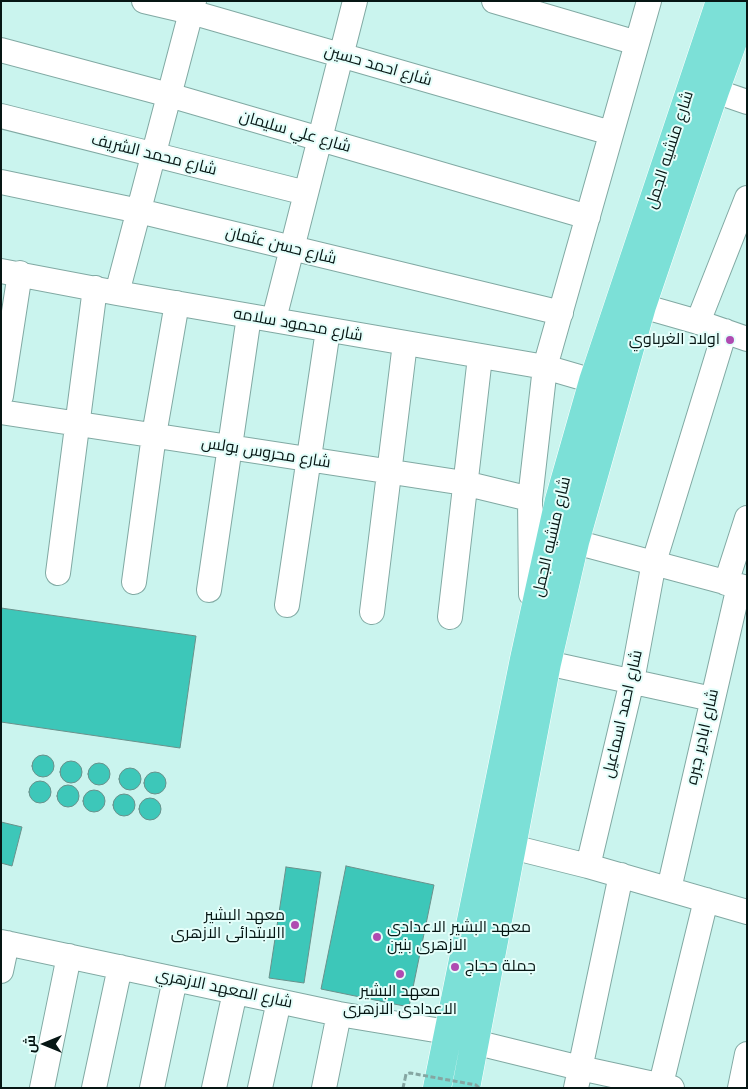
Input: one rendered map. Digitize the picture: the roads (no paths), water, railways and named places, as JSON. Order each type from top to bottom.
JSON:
[{"type":"main road","name":"شارع منشيه الجمل","points":[[466,1088],[547,663],[575,542],[642,306],[715,91],[739,8]]},
{"type":"main road","name":"شارع منشيه الجمل","points":[[437,1088],[558,500],[593,381],[739,8]]},
{"type":"street","name":"شارع احمد حسين","points":[[144,1],[193,7],[342,55],[612,133]]},
{"type":"street","points":[[274,319],[355,1]]},
{"type":"street","points":[[494,1],[637,43]]},
{"type":"street","points":[[532,625],[530,499],[545,367],[648,1]]},
{"type":"street","points":[[58,573],[78,424],[106,291],[139,211],[193,7]]},
{"type":"street","name":"شارع علي سليمان","points":[[1,50],[170,95],[588,217]]},
{"type":"street","points":[[715,91],[747,102]]},
{"type":"street","name":"شارع محمد الشريف","points":[[1,116],[306,193]]},
{"type":"street","name":"شارع حسن عثمان","points":[[1,182],[139,211],[561,313]]},
{"type":"street","points":[[698,322],[747,198]]},
{"type":"street","points":[[1,396],[10,272]]},
{"type":"street","name":"شارع محمود سلامه","points":[[10,272],[106,291],[545,367],[593,381]]},
{"type":"street","points":[[134,582],[154,436],[177,303]]},
{"type":"street","points":[[642,306],[736,335]]},
{"type":"street","points":[[209,590],[249,316]]},
{"type":"street","points":[[287,605],[328,330]]},
{"type":"street","name":"شارع احمد اسماعيل","points":[[588,866],[632,681],[654,562],[736,335]]},
{"type":"street","points":[[372,612],[405,343]]},
{"type":"street","points":[[450,616],[480,357]]},
{"type":"street","name":"شارع محروس بولس","points":[[1,412],[464,483],[530,499]]},
{"type":"street","name":"شارع ابادير جبره","points":[[669,889],[737,585],[747,518]]},
{"type":"street","points":[[575,542],[737,585]]},
{"type":"street","points":[[547,663],[712,698]]},
{"type":"street","points":[[512,847],[588,866],[747,912]]},
{"type":"street","points":[[578,1078],[621,876]]},
{"type":"street","points":[[474,1042],[578,1078],[664,1087],[706,900]]},
{"type":"street","points":[[1,971],[4,942]]},
{"type":"street","name":"شارع المعهد الازهري","points":[[4,942],[339,1014],[447,1032]]},
{"type":"street","points":[[42,1088],[68,956]]},
{"type":"street","points":[[94,1088],[120,967]]},
{"type":"street","points":[[152,1088],[175,979]]},
{"type":"street","points":[[214,1088],[235,992]]},
{"type":"street","points":[[260,1088],[279,1001]]},
{"type":"street","points":[[324,1088],[339,1014]]},
{"type":"street","points":[[740,1088],[747,1054]]},
{"type":"place","name":"اولاد الغرباوي","points":[[730,340]]},
{"type":"place","name":"معهد البشير االابتدائى الازهرى","points":[[295,925]]},
{"type":"place","name":"معهد البشير الاعدادى الازهرى بنين","points":[[377,937]]},
{"type":"place","name":"جملة حجاج","points":[[455,967]]},
{"type":"place","name":"معهد البشير الاعدادى الازهرى","points":[[400,974]]}]
